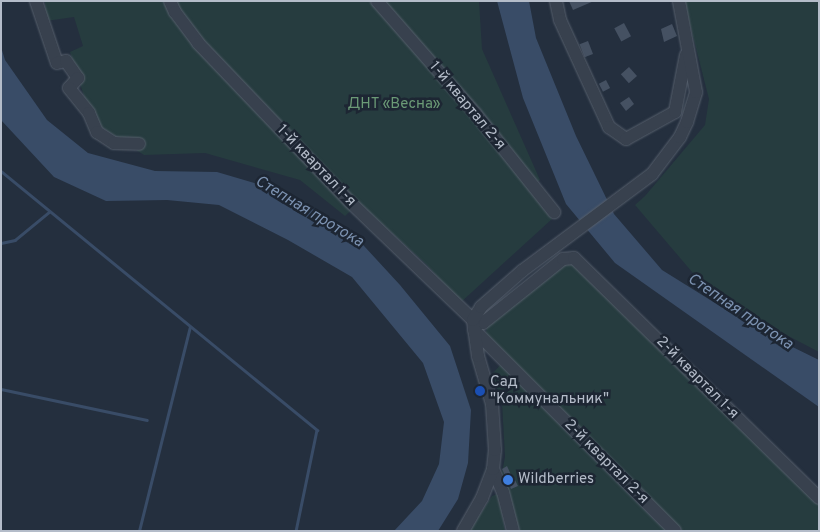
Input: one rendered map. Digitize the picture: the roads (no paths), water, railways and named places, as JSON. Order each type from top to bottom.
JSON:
[{"type":"street","points":[[36,1],[57,63],[66,61],[78,78],[69,88],[89,113],[97,132],[114,143],[139,144]]},
{"type":"street","name":"1-й квартал 1-я","points":[[170,1],[175,12],[212,58],[350,202],[473,325]]},
{"type":"street","name":"1-й квартал 2-я","points":[[377,1],[475,113],[554,212]]},
{"type":"street","points":[[556,1],[560,20],[609,126],[626,139],[675,112],[688,47]]},
{"type":"street","points":[[463,531],[482,498],[493,470],[495,431],[492,404],[478,356],[473,325],[481,307],[522,271],[561,244],[652,174],[680,137],[687,122],[696,92],[679,1]]},
{"type":"street","name":"2-й квартал 1-я","points":[[473,325],[483,322],[563,258],[574,258],[819,498]]},
{"type":"street","name":"2-й квартал 2-я","points":[[473,325],[676,531]]},
{"type":"street","points":[[493,470],[503,492],[513,531]]},
{"type":"water","points":[[497,1],[529,1],[536,38],[576,136],[614,214],[662,270],[760,331],[819,360],[819,407],[615,263],[566,204],[523,98]]},
{"type":"water","name":"Степная протока","points":[[1,47],[5,60],[47,120],[88,153],[155,171],[217,172],[285,192],[353,234],[400,285],[450,346],[471,410],[468,463],[458,499],[438,531],[394,531],[422,501],[439,464],[444,422],[423,363],[352,277],[288,240],[219,205],[167,200],[106,201],[54,177],[1,120]]},
{"type":"waterway","points":[[1,171],[317,430],[296,531]]},
{"type":"waterway","points":[[1,243],[15,240],[49,212]]},
{"type":"waterway","points":[[139,531],[190,327]]},
{"type":"waterway","points":[[1,389],[147,420]]},
{"type":"place","name":"Сад \"Коммунальник\"","points":[[480,391]]},
{"type":"place","name":"Wildberries","points":[[508,480]]},
{"type":"park label","name":"ДНТ «Весна»","points":[[394,105]]}]
